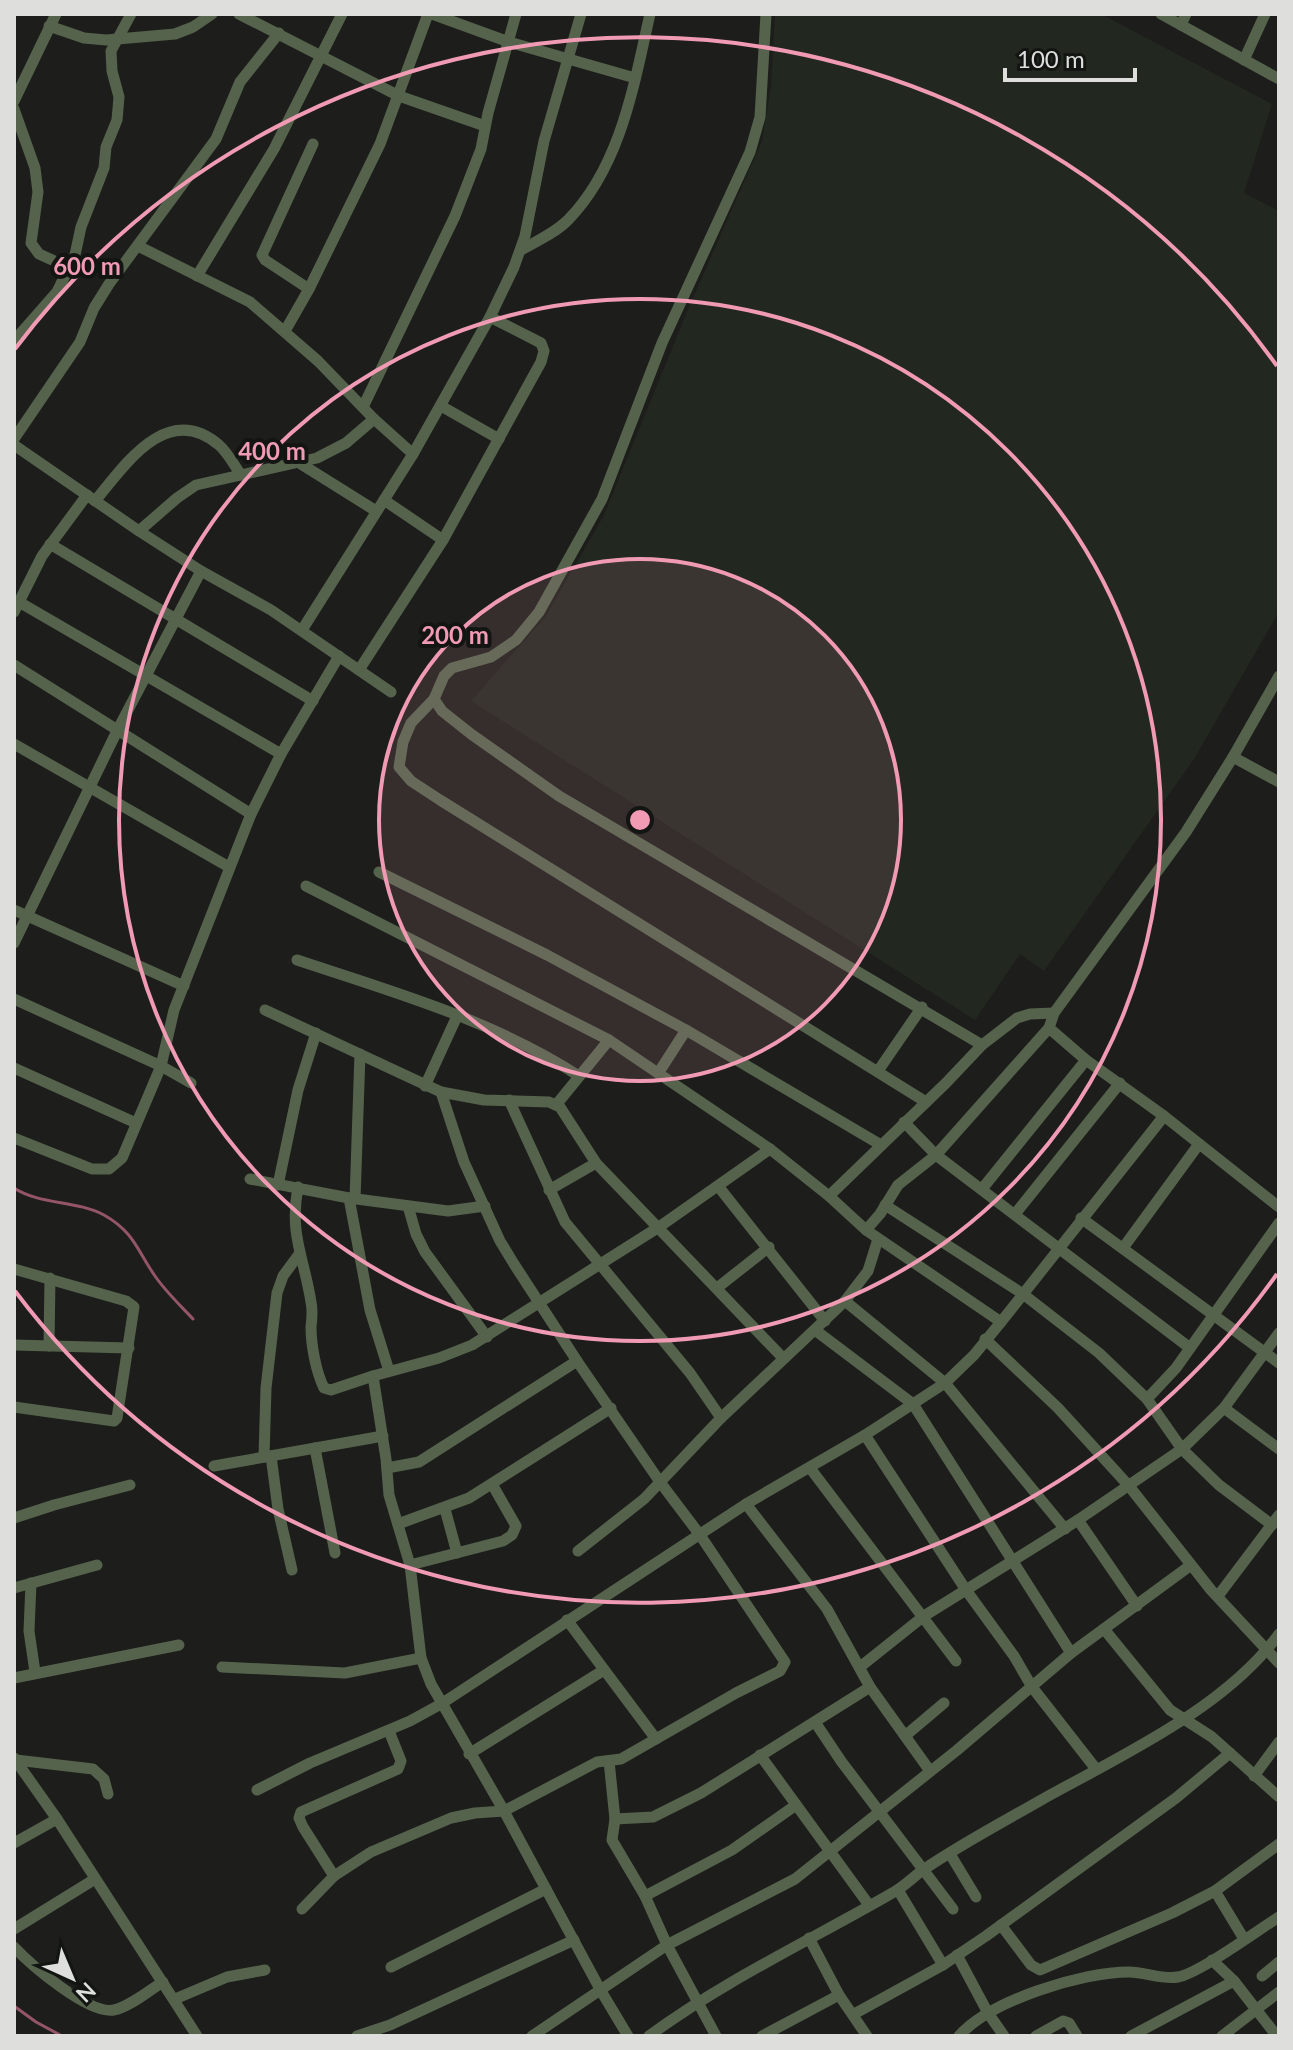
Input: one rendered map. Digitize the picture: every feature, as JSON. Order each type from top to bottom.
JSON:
[{"type":"street","points":[[14,101],[56,14]]},
{"type":"street","points":[[14,341],[47,305],[70,268],[117,120],[119,97],[111,60],[117,38],[131,14]]},
{"type":"street","points":[[49,26],[99,40],[175,34],[193,27],[212,14]]},
{"type":"street","points":[[239,14],[399,96],[485,126]]},
{"type":"street","points":[[197,276],[274,149],[342,14]]},
{"type":"street","points":[[285,331],[380,144],[430,14],[509,42],[635,78]]},
{"type":"street","points":[[363,407],[455,216],[481,149],[516,14]]},
{"type":"street","points":[[302,630],[441,406],[490,317],[521,250],[544,141],[581,14]]},
{"type":"street","points":[[521,250],[561,227],[596,183],[612,152],[635,78],[650,14]]},
{"type":"street","points":[[766,14],[760,117],[750,152],[662,343],[602,499],[539,612],[525,630],[491,657],[452,668],[444,676],[434,699],[411,723],[403,742],[399,767],[411,781],[926,1102]]},
{"type":"street","points":[[1161,14],[1183,20],[1279,79]]},
{"type":"street","points":[[1244,60],[1265,14]]},
{"type":"street","points":[[14,439],[80,342],[101,296],[216,139],[246,72],[279,33]]},
{"type":"street","points":[[14,109],[35,168],[38,192],[31,243],[39,254],[70,268]]},
{"type":"street","points":[[309,289],[262,255],[313,144]]},
{"type":"street","points":[[138,246],[250,302],[285,331],[413,454]]},
{"type":"street","points":[[359,670],[443,540],[536,372],[544,351],[541,343],[532,337],[490,317]]},
{"type":"street","points":[[441,406],[499,439]]},
{"type":"street","points":[[139,531],[196,485],[301,464],[332,451],[374,419]]},
{"type":"street","points":[[241,475],[225,452],[200,433],[178,431],[161,435],[139,450],[50,544],[16,607],[147,674],[281,754]]},
{"type":"street","points":[[14,445],[139,531],[302,630],[391,692]]},
{"type":"street","points":[[301,464],[376,511]]},
{"type":"street","points":[[384,500],[443,540]]},
{"type":"street","points":[[50,544],[313,701]]},
{"type":"street","points":[[14,943],[118,729],[201,571]]},
{"type":"street","points":[[14,1138],[92,1169],[101,1170],[117,1165],[122,1158],[161,1066],[168,1031],[184,986],[251,814],[281,754],[339,656]]},
{"type":"street","points":[[14,665],[251,814]]},
{"type":"street","points":[[866,1230],[898,1185],[936,1155],[1049,1028],[1054,1013],[1154,879],[1233,757],[1279,676]]},
{"type":"street","points":[[434,699],[442,711],[471,734],[559,796],[982,1045]]},
{"type":"street","points":[[14,744],[229,867]]},
{"type":"street","points":[[1233,757],[1279,782]]},
{"type":"street","points":[[379,872],[547,955],[686,1030],[881,1145]]},
{"type":"street","points":[[306,886],[609,1040],[770,1149],[878,1239],[1001,1322]]},
{"type":"street","points":[[14,910],[184,986]]},
{"type":"street","points":[[297,960],[458,1014],[528,1045],[579,1076]]},
{"type":"street","points":[[14,999],[161,1066],[191,1083]]},
{"type":"street","points":[[878,1071],[922,1007]]},
{"type":"street","points":[[265,1010],[441,1092],[484,1100],[544,1101],[556,1105],[596,1163],[783,1358]]},
{"type":"street","points":[[829,1196],[982,1045],[1017,1018],[1054,1013]]},
{"type":"street","points":[[425,1086],[458,1014]]},
{"type":"street","points":[[1049,1028],[1086,1060],[1164,1116],[1279,1207]]},
{"type":"street","points":[[659,1072],[686,1030]]},
{"type":"street","points":[[278,1185],[298,1090],[316,1033]]},
{"type":"street","points":[[556,1105],[609,1040]]},
{"type":"street","points":[[360,1054],[352,1199],[370,1310],[389,1371]]},
{"type":"street","points":[[982,1189],[1086,1060]]},
{"type":"street","points":[[14,1068],[136,1123]]},
{"type":"street","points":[[1015,1214],[1120,1083]]},
{"type":"street","points":[[302,1909],[334,1876],[371,1852],[451,1818],[504,1811],[597,1762],[621,1759],[785,1667],[785,1662],[700,1535],[660,1482],[538,1303],[500,1241],[464,1162],[441,1092]]},
{"type":"street","points":[[509,1100],[565,1222],[690,1373],[721,1418]]},
{"type":"street","points":[[257,1790],[310,1763],[389,1731],[441,1704],[746,1504],[865,1435],[945,1383],[974,1355],[1164,1116]]},
{"type":"street","points":[[904,1122],[936,1155],[1060,1246],[1190,1348]]},
{"type":"street","points":[[1123,1248],[1199,1144]]},
{"type":"street","points":[[298,1187],[293,1218],[311,1303],[312,1335],[320,1380],[324,1388],[331,1390],[439,1358],[487,1337],[659,1227],[770,1149]]},
{"type":"street","points":[[549,1190],[596,1163]]},
{"type":"street","points":[[250,1179],[352,1199],[408,1206],[453,1211],[485,1206]]},
{"type":"street","points":[[718,1186],[825,1321]]},
{"type":"street","points":[[885,1205],[1023,1294],[1099,1353],[1147,1399],[1182,1449],[1219,1485],[1275,1520],[1218,1596]]},
{"type":"street","points":[[408,1206],[425,1252],[487,1337]]},
{"type":"street","points":[[1081,1218],[1279,1363]]},
{"type":"street","points":[[1147,1399],[1190,1348],[1279,1223]]},
{"type":"street","points":[[578,1551],[632,1509],[721,1418],[845,1301],[868,1271],[878,1239]]},
{"type":"street","points":[[717,1288],[769,1247]]},
{"type":"street","points":[[292,1570],[268,1456],[266,1388],[277,1293],[287,1269],[300,1253]]},
{"type":"street","points":[[14,1269],[131,1303],[134,1307],[117,1418],[114,1421],[14,1407]]},
{"type":"street","points":[[49,1346],[50,1278]]},
{"type":"street","points":[[845,1301],[945,1383],[1065,1529]]},
{"type":"street","points":[[815,1330],[913,1404],[1071,1653]]},
{"type":"street","points":[[860,1667],[924,1616],[1065,1529],[1182,1449],[1224,1408],[1279,1333]]},
{"type":"street","points":[[985,1339],[1058,1408],[1129,1486],[1191,1565],[1279,1663]]},
{"type":"street","points":[[14,1345],[129,1348]]},
{"type":"street","points":[[387,1468],[419,1462],[577,1361]]},
{"type":"street","points":[[373,1376],[389,1495],[410,1565],[421,1658],[441,1704],[628,2036]]},
{"type":"street","points":[[398,1524],[445,1509],[492,1484],[611,1408]]},
{"type":"street","points":[[1224,1408],[1279,1449]]},
{"type":"street","points":[[865,1435],[1032,1687],[1096,1769]]},
{"type":"street","points":[[214,1466],[383,1436]]},
{"type":"street","points":[[315,1448],[335,1553]]},
{"type":"street","points":[[810,1468],[956,1661]]},
{"type":"street","points":[[410,1565],[503,1541],[515,1530],[516,1526],[492,1484]]},
{"type":"street","points":[[14,1518],[130,1485]]},
{"type":"street","points":[[746,1504],[827,1609],[870,1687],[930,1771]]},
{"type":"street","points":[[445,1509],[457,1553]]},
{"type":"street","points":[[1078,1520],[1137,1606]]},
{"type":"street","points":[[14,1588],[97,1565]]},
{"type":"street","points":[[532,2036],[667,1945],[795,1879],[1071,1653],[1191,1565]]},
{"type":"street","points":[[31,1583],[29,1631],[35,1672]]},
{"type":"street","points":[[567,1620],[656,1739]]},
{"type":"street","points":[[1104,1629],[1170,1710],[1187,1719],[1230,1753],[1279,1797]]},
{"type":"street","points":[[649,2036],[809,1938],[898,1890],[950,1854],[1187,1719],[1268,1649],[1279,1634]]},
{"type":"street","points":[[14,1678],[179,1645]]},
{"type":"street","points":[[222,1667],[345,1673],[421,1658]]},
{"type":"street","points":[[469,1754],[604,1670]]},
{"type":"street","points":[[615,1819],[653,1817],[701,1793],[870,1687]]},
{"type":"street","points":[[905,1736],[944,1703]]},
{"type":"street","points":[[815,1722],[953,1909]]},
{"type":"street","points":[[334,1876],[303,1827],[299,1818],[301,1812],[398,1769],[401,1761],[389,1731]]},
{"type":"street","points":[[1254,1776],[1279,1742]]},
{"type":"street","points":[[854,2014],[943,1965],[1001,1925],[1176,1798],[1230,1753]]},
{"type":"street","points":[[760,1755],[869,1905]]},
{"type":"street","points":[[15,1759],[93,1769],[104,1779],[108,1794]]},
{"type":"street","points":[[15,1759],[197,2036]]},
{"type":"street","points":[[609,1761],[615,1819],[612,1840],[645,1896],[667,1945],[716,2036]]},
{"type":"street","points":[[645,1896],[732,1850],[796,1805]]},
{"type":"street","points":[[14,1843],[57,1819]]},
{"type":"street","points":[[1001,1925],[1031,1965],[1040,1970],[1215,1891],[1279,1844]]},
{"type":"street","points":[[950,1854],[976,1897]]},
{"type":"street","points":[[14,1929],[95,1879]]},
{"type":"street","points":[[391,1967],[546,1889]]},
{"type":"street","points":[[898,1890],[943,1965]]},
{"type":"street","points":[[1215,1891],[1244,1939]]},
{"type":"street","points":[[959,2036],[988,2013],[1017,1997],[1090,1976],[1129,1972],[1178,1977],[1212,1960],[1279,1917]]},
{"type":"street","points":[[809,1938],[839,1995],[867,2036]]},
{"type":"street","points":[[357,2036],[392,2030],[574,1940]]},
{"type":"street","points":[[14,1947],[50,1981],[107,2010],[119,2008],[163,1982]]},
{"type":"street","points":[[957,1955],[1004,2036]]},
{"type":"street","points":[[1212,1960],[1234,1981],[1276,2034]]},
{"type":"street","points":[[1262,1976],[1279,1962]]},
{"type":"street","points":[[175,1999],[227,1977],[265,1970]]},
{"type":"street","points":[[1131,2036],[1234,1981]]},
{"type":"street","points":[[1222,2036],[1279,1992]]},
{"type":"street","points":[[762,2036],[839,1995]]},
{"type":"street","points":[[1036,2036],[1063,2021],[1069,2023],[1077,2036]]},
{"type":"shaded area","points":[[775,14],[1101,14],[1272,104],[1244,193],[1279,211],[1279,612],[1194,759],[1044,971],[1020,954],[975,1020],[471,701],[546,616],[604,515],[689,307],[762,141],[771,85]]},
{"type":"waterway","points":[[14,1188],[35,1197],[93,1210],[114,1221],[134,1242],[164,1288],[193,1319]]},
{"type":"waterway","points":[[14,2006],[62,2036]]}]
